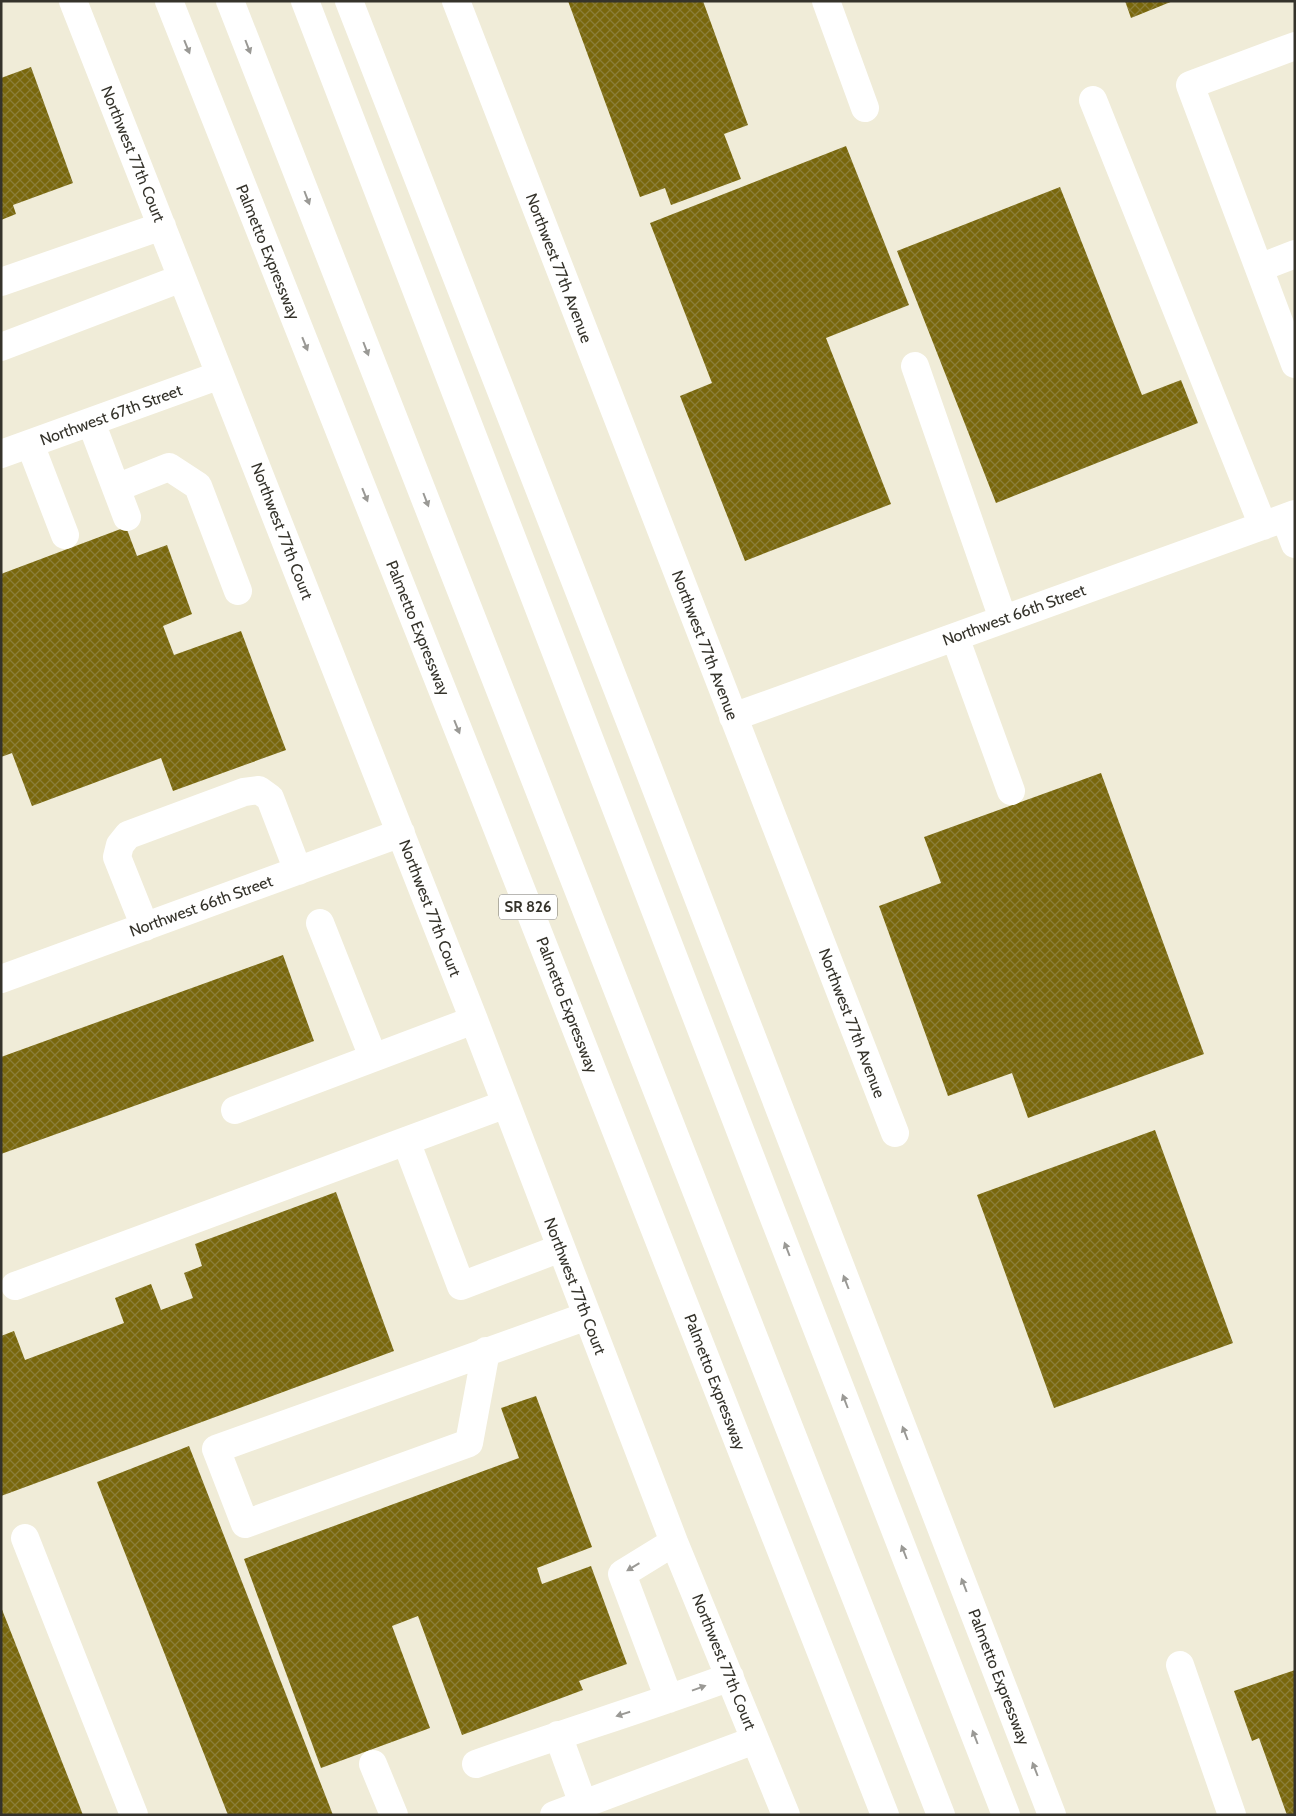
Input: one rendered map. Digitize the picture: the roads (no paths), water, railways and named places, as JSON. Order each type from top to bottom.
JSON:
[{"type":"main road","name":"Northwest 77th Court","points":[[73,1],[474,1020],[674,1542],[786,1815]]},
{"type":"main road","name":"Palmetto Expressway","points":[[169,1],[492,815],[885,1815]]},
{"type":"main road","points":[[230,1],[942,1815]]},
{"type":"main road","points":[[305,1],[457,388],[587,732],[1006,1815]]},
{"type":"main road","name":"Palmetto Expressway","points":[[349,1],[633,728],[1052,1815]]},
{"type":"main road","name":"Northwest 77th Avenue","points":[[456,1],[895,1133]]},
{"type":"main road","points":[[826,1],[865,108]]},
{"type":"main road","points":[[1295,46],[1190,85],[1295,364]]},
{"type":"main road","points":[[1093,100],[1281,519],[1295,544]]},
{"type":"main road","points":[[1,282],[162,226]]},
{"type":"main road","points":[[1259,268],[1295,254]]},
{"type":"main road","points":[[1,347],[182,278]]},
{"type":"main road","points":[[915,366],[1003,619]]},
{"type":"main road","name":"Northwest 67th Street","points":[[1,454],[220,375]]},
{"type":"main road","points":[[91,422],[127,517]]},
{"type":"main road","points":[[30,444],[65,535]]},
{"type":"main road","points":[[116,488],[169,467],[198,486],[238,591]]},
{"type":"main road","name":"Northwest 66th Street","points":[[733,717],[1281,519]]},
{"type":"main road","points":[[955,637],[1011,791]]},
{"type":"main road","points":[[145,927],[117,857],[120,845],[128,835],[244,792],[259,790],[270,798],[298,871]]},
{"type":"main road","name":"Northwest 66th Street","points":[[1,979],[401,833]]},
{"type":"main road","points":[[320,923],[373,1057]]},
{"type":"main road","points":[[235,1110],[474,1020]]},
{"type":"main road","points":[[15,1286],[506,1104]]},
{"type":"main road","points":[[406,1141],[462,1286],[561,1248]]},
{"type":"main road","points":[[486,1351],[469,1442],[245,1524],[216,1449],[486,1351],[587,1316]]},
{"type":"main road","points":[[25,1538],[134,1815]]},
{"type":"main road","points":[[669,1699],[622,1574],[674,1542]]},
{"type":"main road","points":[[1180,1666],[1232,1815]]},
{"type":"main road","points":[[476,1764],[730,1677]]},
{"type":"main road","points":[[558,1735],[583,1804]]},
{"type":"main road","points":[[554,1815],[755,1740]]},
{"type":"main road","points":[[374,1764],[394,1815]]}]
